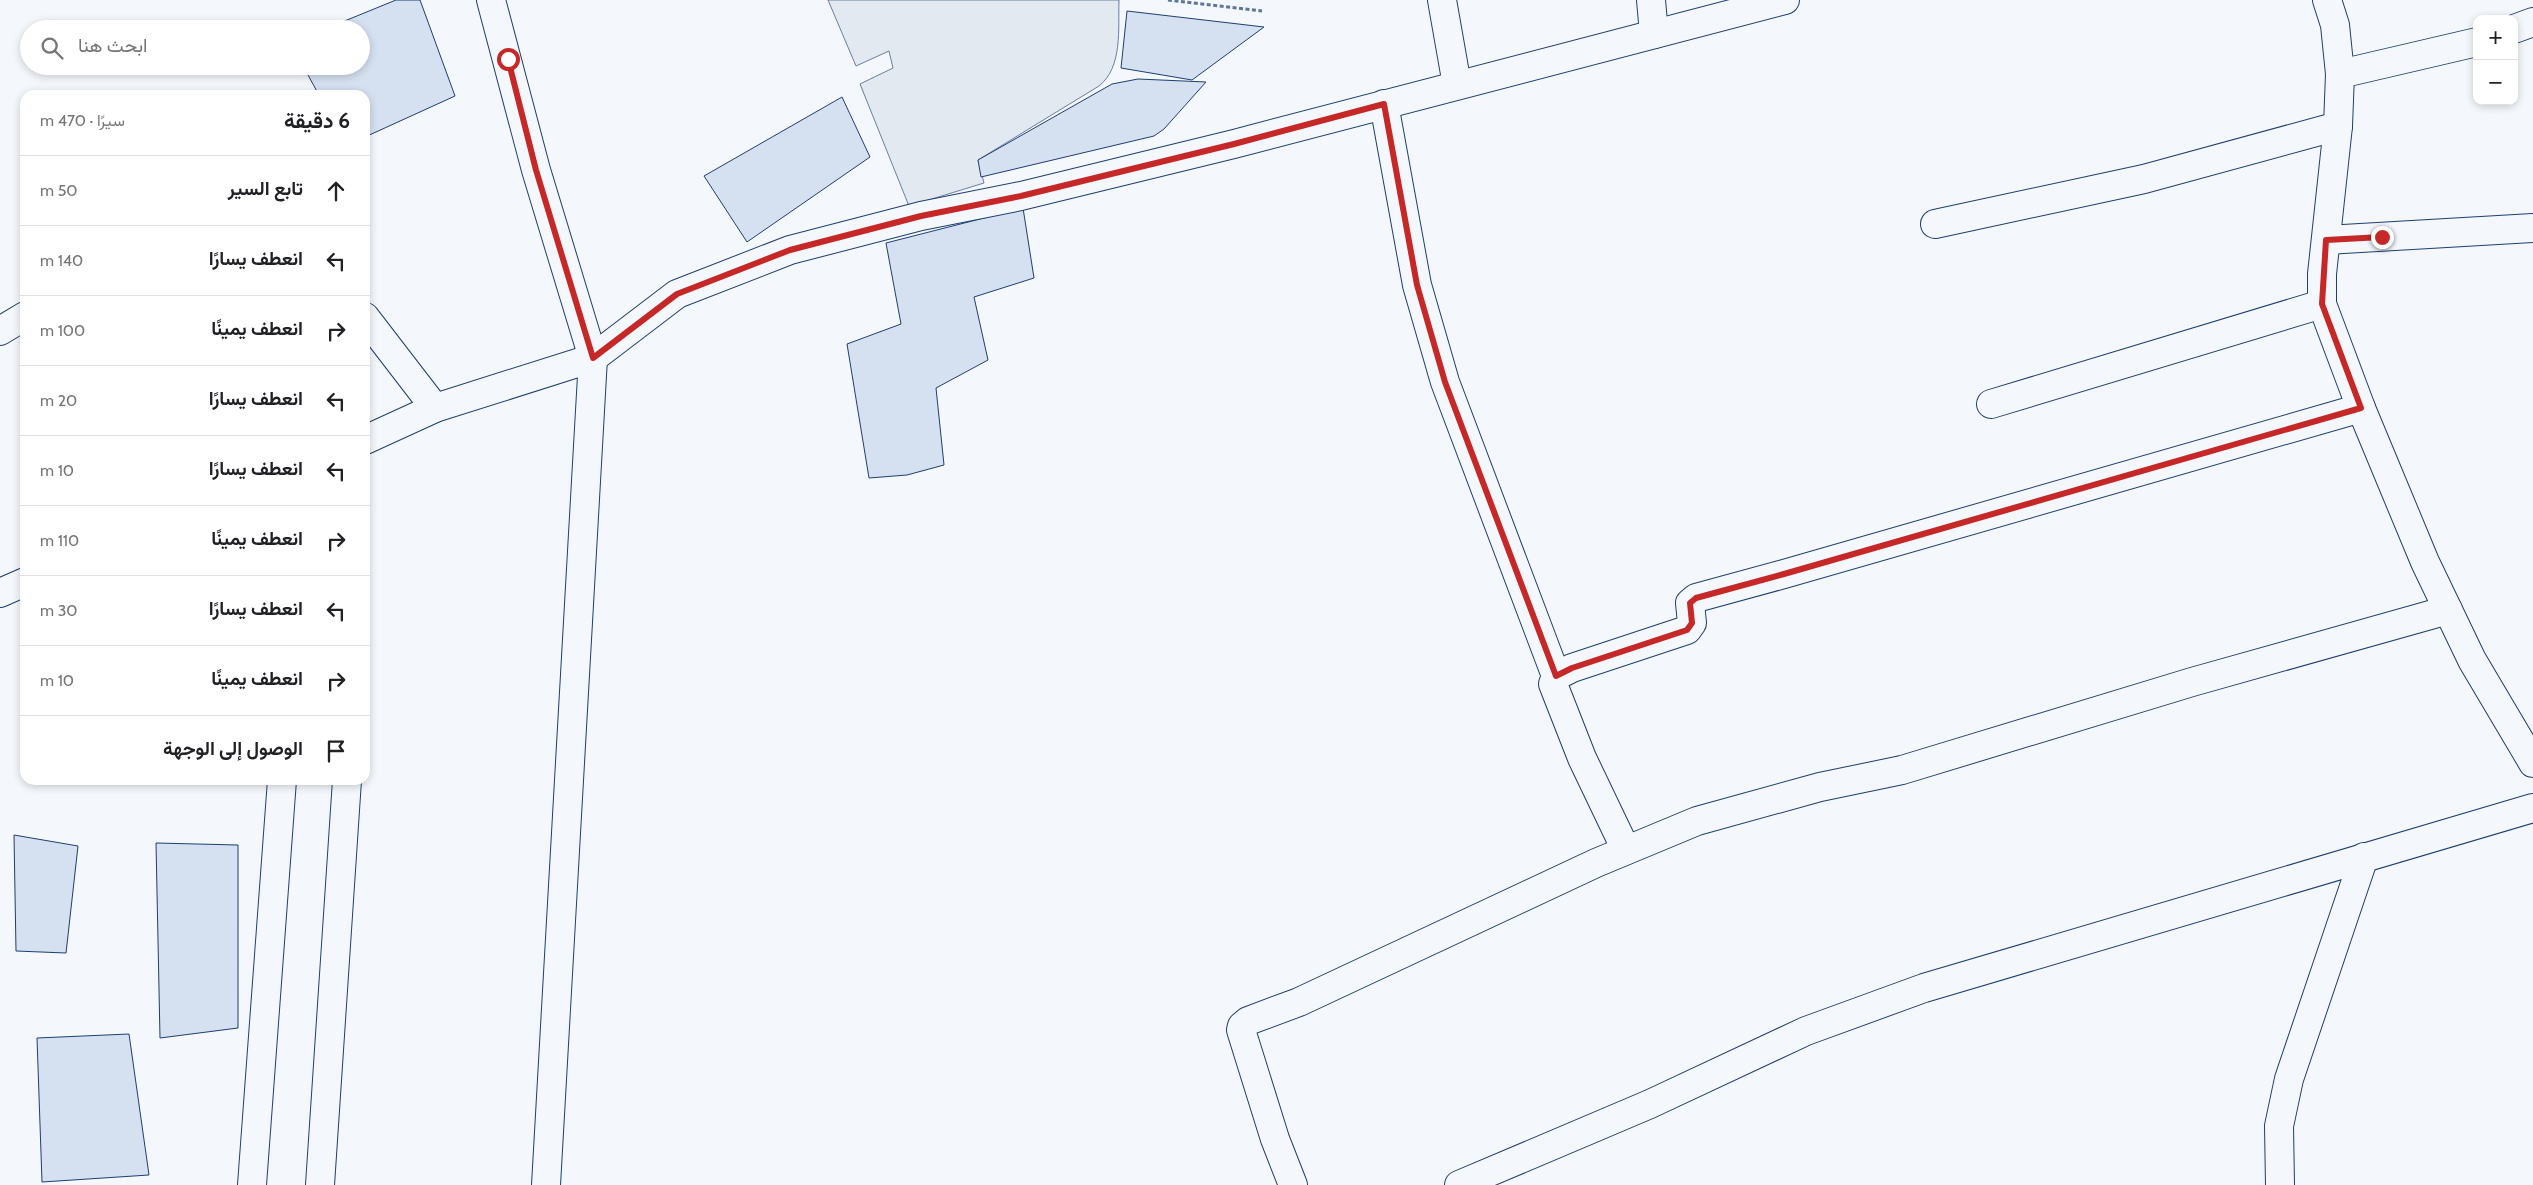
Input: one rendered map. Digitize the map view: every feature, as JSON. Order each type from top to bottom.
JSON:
[{"type":"street","points":[[491,0],[536,170],[593,358],[546,1185]]},
{"type":"street","points":[[1442,0],[1457,85]]},
{"type":"street","points":[[1651,0],[1654,34]]},
{"type":"street","points":[[370,438],[436,408],[593,358],[677,294],[790,250],[921,216],[1021,196],[1234,144],[1785,0]]},
{"type":"street","points":[[2327,0],[2335,25],[2340,74],[2338,126],[2326,240],[2322,304],[2361,408],[2425,562],[2472,660],[2533,763]]},
{"type":"street","points":[[2518,28],[2533,22]]},
{"type":"street","points":[[2340,74],[2473,43]]},
{"type":"street","points":[[1384,104],[1417,285],[1445,382],[1556,676],[1553,684],[1582,758],[1626,850]]},
{"type":"street","points":[[1935,224],[2144,179],[2338,126]]},
{"type":"street","points":[[2326,240],[2533,228]]},
{"type":"street","points":[[1991,404],[2322,304]]},
{"type":"street","points":[[0,332],[20,319]]},
{"type":"street","points":[[370,323],[436,408]]},
{"type":"street","points":[[1556,676],[1572,668],[1687,630],[1692,623],[1690,603],[1696,598],[2361,408]]},
{"type":"street","points":[[0,593],[20,584]]},
{"type":"street","points":[[1293,1185],[1275,1139],[1242,1026],[1248,1020],[1299,1002],[1626,850],[1697,821],[1820,787],[1902,770],[2183,685],[2448,610]]},
{"type":"street","points":[[252,1185],[282,785]]},
{"type":"street","points":[[320,1185],[348,785]]},
{"type":"street","points":[[1459,1185],[1650,1104],[1806,1031],[1915,991],[2533,808]]},
{"type":"street","points":[[2280,1185],[2279,1126],[2289,1079],[2364,858]]},
{"type":"path","points":[[1168,0],[1262,11]]},
{"type":"shaded area","points":[[828,0],[1119,0],[1119,35],[1116,58],[1107,78],[1099,86],[978,160],[984,183],[909,206],[860,84],[893,68],[889,51],[856,66]]},
{"type":"building","points":[[396,0],[420,0],[455,96],[370,135],[370,90],[316,90],[308,75],[370,75],[370,20],[347,20]]},
{"type":"building","points":[[1127,11],[1264,27],[1192,80],[1121,68]]},
{"type":"building","points":[[1138,79],[1206,82],[1164,129],[1154,136],[981,177],[978,160],[1112,84]]},
{"type":"building","points":[[842,97],[870,157],[747,242],[704,176]]},
{"type":"building","points":[[1023,208],[1034,278],[974,297],[988,360],[936,388],[944,465],[907,475],[869,478],[847,344],[901,324],[886,243]]},
{"type":"building","points":[[14,835],[78,846],[66,953],[16,951]]},
{"type":"building","points":[[156,843],[238,845],[238,1028],[160,1038]]},
{"type":"building","points":[[129,1034],[149,1175],[42,1182],[37,1038]]},
{"type":"route","points":[[508,59],[536,170],[593,358],[677,294],[790,250],[921,216],[1021,196],[1234,144],[1384,104],[1417,285],[1445,382],[1556,676],[1572,668],[1687,630],[1692,623],[1690,603],[1696,598],[2361,408],[2322,304],[2322,274],[2326,240],[2382,237]]}]
